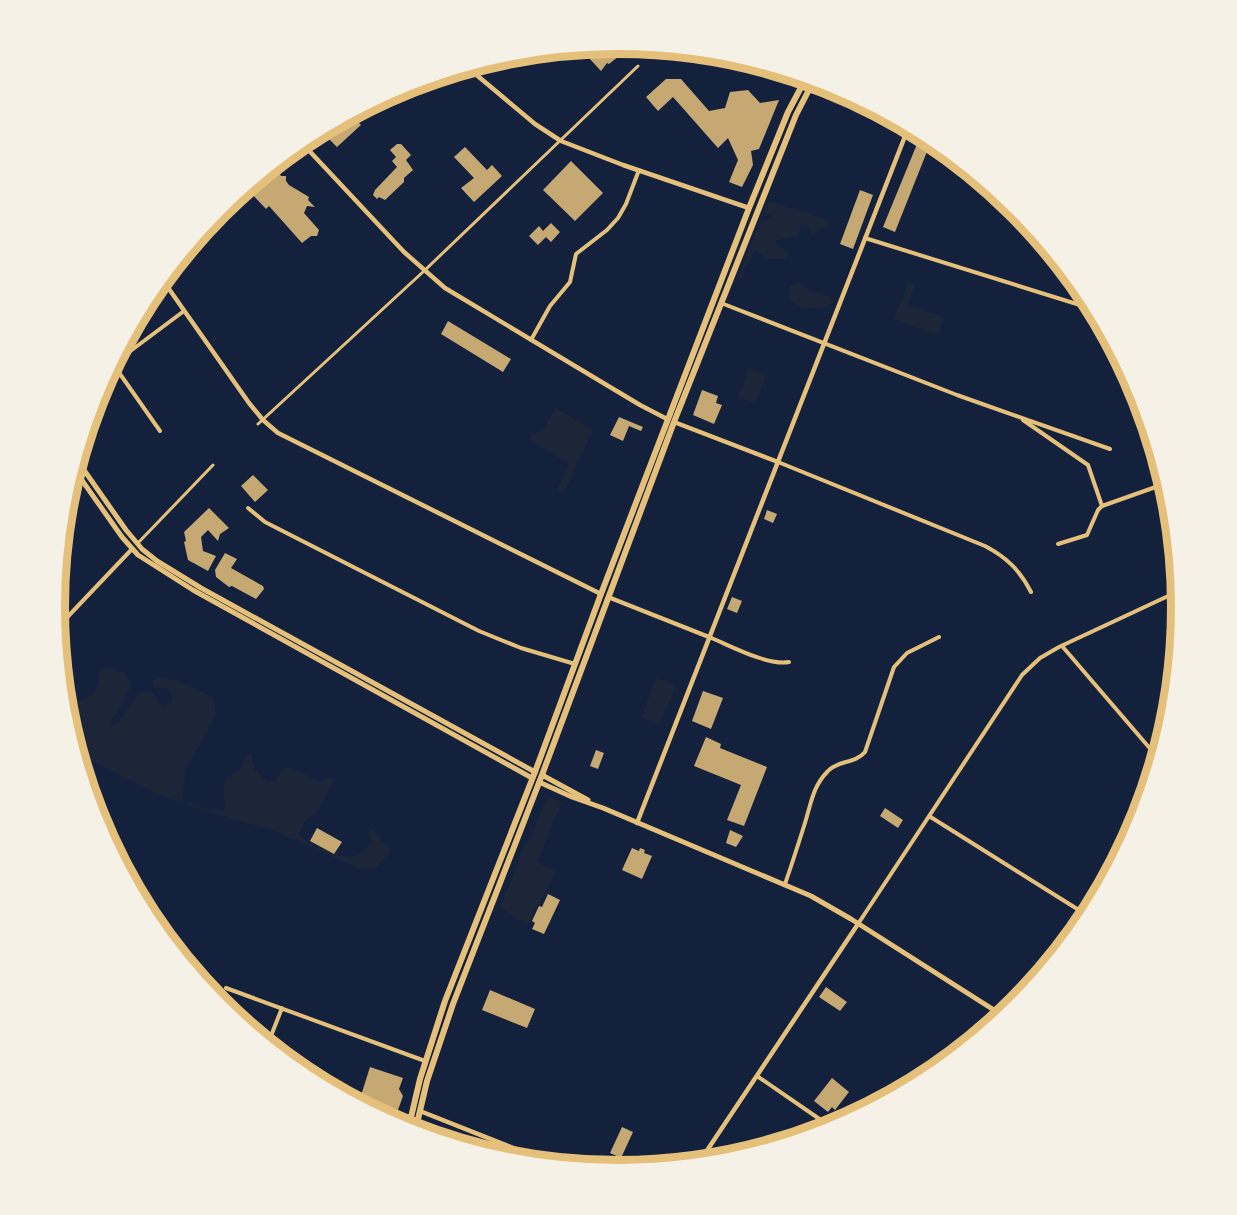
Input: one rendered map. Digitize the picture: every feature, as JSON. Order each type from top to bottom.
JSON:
[{"type":"main road","points":[[410,1120],[420,1079],[453,1004],[749,208],[788,112],[802,85]]},
{"type":"main road","points":[[671,420],[721,303],[799,106],[809,88]]},
{"type":"main road","points":[[749,208],[757,211]]},
{"type":"main road","points":[[83,469],[137,544],[157,561],[201,588],[433,715],[572,797],[817,899],[996,1012]]},
{"type":"main road","points":[[81,478],[132,549],[144,560],[193,590],[429,722],[537,777]]},
{"type":"main road","points":[[132,549],[137,544]]},
{"type":"main road","points":[[418,1123],[429,1062],[445,1001],[537,777],[575,664],[604,595]]},
{"type":"main road","points":[[429,722],[433,715]]},
{"type":"main road","points":[[445,1001],[453,1004]]},
{"type":"main road","points":[[420,1079],[427,1081]]},
{"type":"main road","points":[[412,1109],[420,1111]]},
{"type":"street","points":[[261,422],[424,271],[638,66]]},
{"type":"street","points":[[474,73],[527,118],[561,141],[749,208]]},
{"type":"street","points":[[637,823],[906,135]]},
{"type":"street","points":[[308,149],[424,271],[457,296],[640,405],[671,420],[985,546],[1009,561],[1031,592]]},
{"type":"street","points":[[530,340],[550,306],[570,282],[576,254],[607,230],[623,210],[639,170]]},
{"type":"street","points":[[865,238],[1083,306]]},
{"type":"street","points":[[167,287],[261,422],[278,433],[604,595],[765,659],[777,663],[789,662]]},
{"type":"street","points":[[721,303],[1021,418],[1110,449]]},
{"type":"street","points":[[127,354],[184,311]]},
{"type":"street","points":[[118,371],[160,430]]},
{"type":"street","points":[[1021,418],[1088,465],[1102,506]]},
{"type":"street","points":[[137,544],[213,465]]},
{"type":"street","points":[[1058,544],[1087,535],[1102,506],[1158,486]]},
{"type":"street","points":[[248,508],[265,522],[432,608],[512,645],[575,664]]},
{"type":"street","points":[[65,619],[132,549]]},
{"type":"street","points":[[705,1154],[1022,675],[1040,658],[1062,646],[1172,594]]},
{"type":"street","points":[[784,884],[807,818],[811,797],[817,785],[834,765],[861,756],[868,745],[894,667],[907,653],[939,637]]},
{"type":"street","points":[[1062,646],[1153,752]]},
{"type":"street","points":[[929,816],[1081,911]]},
{"type":"street","points":[[226,988],[429,1062]]},
{"type":"street","points":[[270,1037],[282,1008]]},
{"type":"street","points":[[757,1076],[823,1122]]},
{"type":"street","points":[[420,1111],[524,1152]]},
{"type":"shaded area","points":[[767,202],[827,220],[829,225],[819,229],[815,235],[810,234],[809,226],[801,224],[798,236],[777,240],[775,245],[788,251],[789,254],[785,259],[766,259],[758,251],[754,251],[749,263],[744,267],[743,277],[739,279],[759,224],[773,217],[763,216]]},
{"type":"shaded area","points":[[909,281],[915,284],[908,304],[944,318],[937,335],[894,319]]},
{"type":"shaded area","points":[[799,283],[809,290],[830,297],[832,304],[805,308],[795,304],[789,297],[790,286]]},
{"type":"shaded area","points":[[749,368],[766,375],[756,403],[738,397]]},
{"type":"shaded area","points":[[557,409],[593,430],[564,493],[557,490],[569,464],[529,439],[544,429],[554,410]]},
{"type":"shaded area","points":[[106,668],[123,672],[132,683],[122,705],[111,720],[112,726],[119,722],[139,693],[144,691],[153,694],[160,705],[171,703],[173,696],[168,689],[154,687],[153,682],[157,678],[188,685],[215,701],[215,713],[211,725],[186,768],[182,802],[159,795],[86,758],[79,727],[83,719],[76,715],[74,703],[95,691],[100,671]]},
{"type":"shaded area","points":[[656,678],[676,685],[660,725],[641,718]]},
{"type":"shaded area","points":[[251,753],[255,770],[268,782],[275,781],[283,770],[290,767],[320,782],[329,777],[332,778],[333,781],[317,812],[304,822],[299,835],[304,839],[329,853],[346,857],[354,856],[371,843],[369,833],[372,829],[390,848],[389,853],[374,870],[361,869],[275,831],[187,805],[188,802],[209,810],[223,811],[226,807],[223,792],[226,780],[241,768],[248,754]]},
{"type":"shaded area","points":[[549,797],[562,802],[537,862],[556,871],[528,924],[513,917],[501,906],[524,846],[531,838],[545,801]]},
{"type":"building","points":[[621,54],[609,64],[607,63],[601,71],[589,58],[593,55]]},
{"type":"building","points":[[666,79],[681,79],[709,111],[725,108],[730,92],[748,90],[760,103],[779,100],[759,149],[751,151],[753,165],[742,187],[729,182],[738,160],[728,138],[718,148],[673,97],[658,111],[646,97]]},
{"type":"building","points":[[357,120],[361,125],[337,147],[327,137]]},
{"type":"building","points":[[397,144],[401,144],[411,155],[406,160],[413,170],[385,200],[379,197],[377,199],[373,195],[375,190],[397,167],[392,161],[396,157],[390,150]]},
{"type":"building","points":[[917,144],[928,149],[895,232],[883,227]]},
{"type":"building","points":[[465,147],[487,170],[492,165],[502,176],[474,202],[461,188],[474,178],[454,157]]},
{"type":"building","points":[[571,161],[603,193],[575,221],[543,190]]},
{"type":"building","points":[[278,171],[281,176],[286,176],[289,185],[309,197],[308,200],[315,207],[307,206],[304,213],[319,230],[317,236],[311,236],[302,243],[269,206],[266,209],[251,193]]},
{"type":"building","points":[[860,190],[873,195],[853,249],[840,244]]},
{"type":"building","points":[[551,223],[560,232],[551,242],[546,237],[538,245],[529,236],[539,226],[543,231]]},
{"type":"building","points":[[448,321],[511,359],[503,372],[441,334]]},
{"type":"building","points":[[702,390],[718,396],[716,403],[722,405],[714,424],[693,415]]},
{"type":"building","points":[[619,417],[643,427],[641,431],[629,426],[623,441],[610,435]]},
{"type":"building","points":[[253,475],[268,490],[255,502],[241,486]]},
{"type":"building","points":[[209,508],[229,528],[220,534],[218,541],[208,530],[201,537],[203,551],[216,556],[208,571],[188,560],[184,532]]},
{"type":"building","points":[[767,510],[777,514],[773,523],[764,519]]},
{"type":"building","points":[[225,553],[237,559],[231,568],[263,586],[264,589],[256,599],[232,586],[229,587],[216,577],[215,570]]},
{"type":"building","points":[[732,597],[742,601],[737,613],[727,609]]},
{"type":"building","points":[[703,691],[723,698],[711,729],[692,721]]},
{"type":"building","points":[[706,737],[721,744],[720,748],[767,767],[744,826],[727,820],[741,785],[694,766]]},
{"type":"building","points":[[596,750],[604,753],[598,769],[590,766]]},
{"type":"building","points":[[885,808],[903,820],[898,828],[880,816]]},
{"type":"building","points":[[317,828],[342,842],[334,854],[310,841]]},
{"type":"building","points":[[730,830],[743,836],[736,847],[726,843]]},
{"type":"building","points":[[632,848],[639,851],[640,848],[645,850],[644,853],[652,856],[642,879],[622,870]]},
{"type":"building","points":[[548,894],[560,900],[544,934],[532,929],[535,923],[532,921]]},
{"type":"building","points":[[826,987],[847,1002],[840,1011],[819,997]]},
{"type":"building","points":[[490,990],[535,1009],[527,1028],[482,1010]]},
{"type":"building","points":[[370,1067],[403,1078],[399,1089],[403,1096],[398,1110],[391,1112],[361,1097]]},
{"type":"building","points":[[832,1078],[849,1092],[835,1110],[832,1107],[828,1112],[814,1101]]},
{"type":"building","points":[[622,1127],[633,1132],[621,1158],[610,1153]]}]
